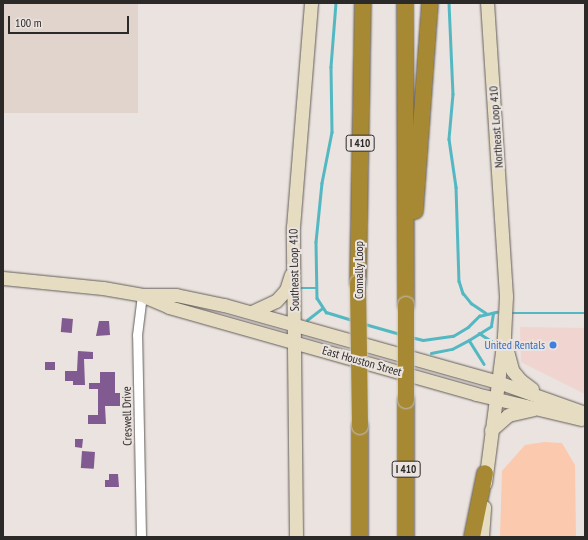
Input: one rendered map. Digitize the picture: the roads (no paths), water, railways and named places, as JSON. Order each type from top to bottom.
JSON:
[{"type":"highway","name":"Connally Loop","points":[[360,537],[358,283],[363,3]]},
{"type":"highway","name":"I 410","points":[[405,3],[406,537]]},
{"type":"highway","points":[[406,246],[413,232],[430,3]]},
{"type":"highway","points":[[472,537],[485,473]]},
{"type":"main road","name":"Southeast Loop 410","points":[[296,537],[295,324],[293,270],[298,139],[311,3]]},
{"type":"main road","name":"Northeast Loop 410","points":[[487,3],[504,250],[506,296],[504,336]]},
{"type":"main road","points":[[252,312],[276,301],[286,290],[293,270]]},
{"type":"main road","name":"East Houston Street","points":[[3,278],[88,286],[142,295],[176,295],[252,312],[498,382],[541,403],[585,420]]},
{"type":"main road","name":"East Houston Street","points":[[142,295],[169,307],[495,399],[541,403],[585,413]]},
{"type":"main road","points":[[482,537],[485,473],[504,336]]},
{"type":"main road","points":[[491,430],[508,415],[541,403],[512,370],[507,358],[504,336]]},
{"type":"street","name":"Creswell Drive","points":[[141,537],[137,335],[142,295]]},
{"type":"waterway","points":[[336,3],[331,67],[332,132],[322,183],[316,242],[317,298],[326,312],[352,320]]},
{"type":"waterway","points":[[449,3],[453,94],[449,139],[456,187],[459,281],[463,293],[471,303],[486,313]]},
{"type":"waterway","points":[[300,288],[317,288]]},
{"type":"waterway","points":[[307,320],[321,309]]},
{"type":"waterway","points":[[411,337],[423,340],[453,336],[468,327],[479,316],[497,312]]},
{"type":"waterway","points":[[431,353],[452,349],[491,326],[493,313]]},
{"type":"waterway","points":[[512,313],[585,313]]},
{"type":"waterway","points":[[365,324],[400,334]]},
{"type":"waterway","points":[[479,333],[496,344]]},
{"type":"waterway","points":[[469,340],[484,364]]},
{"type":"place","name":"United Rentals","points":[[553,345]]}]
